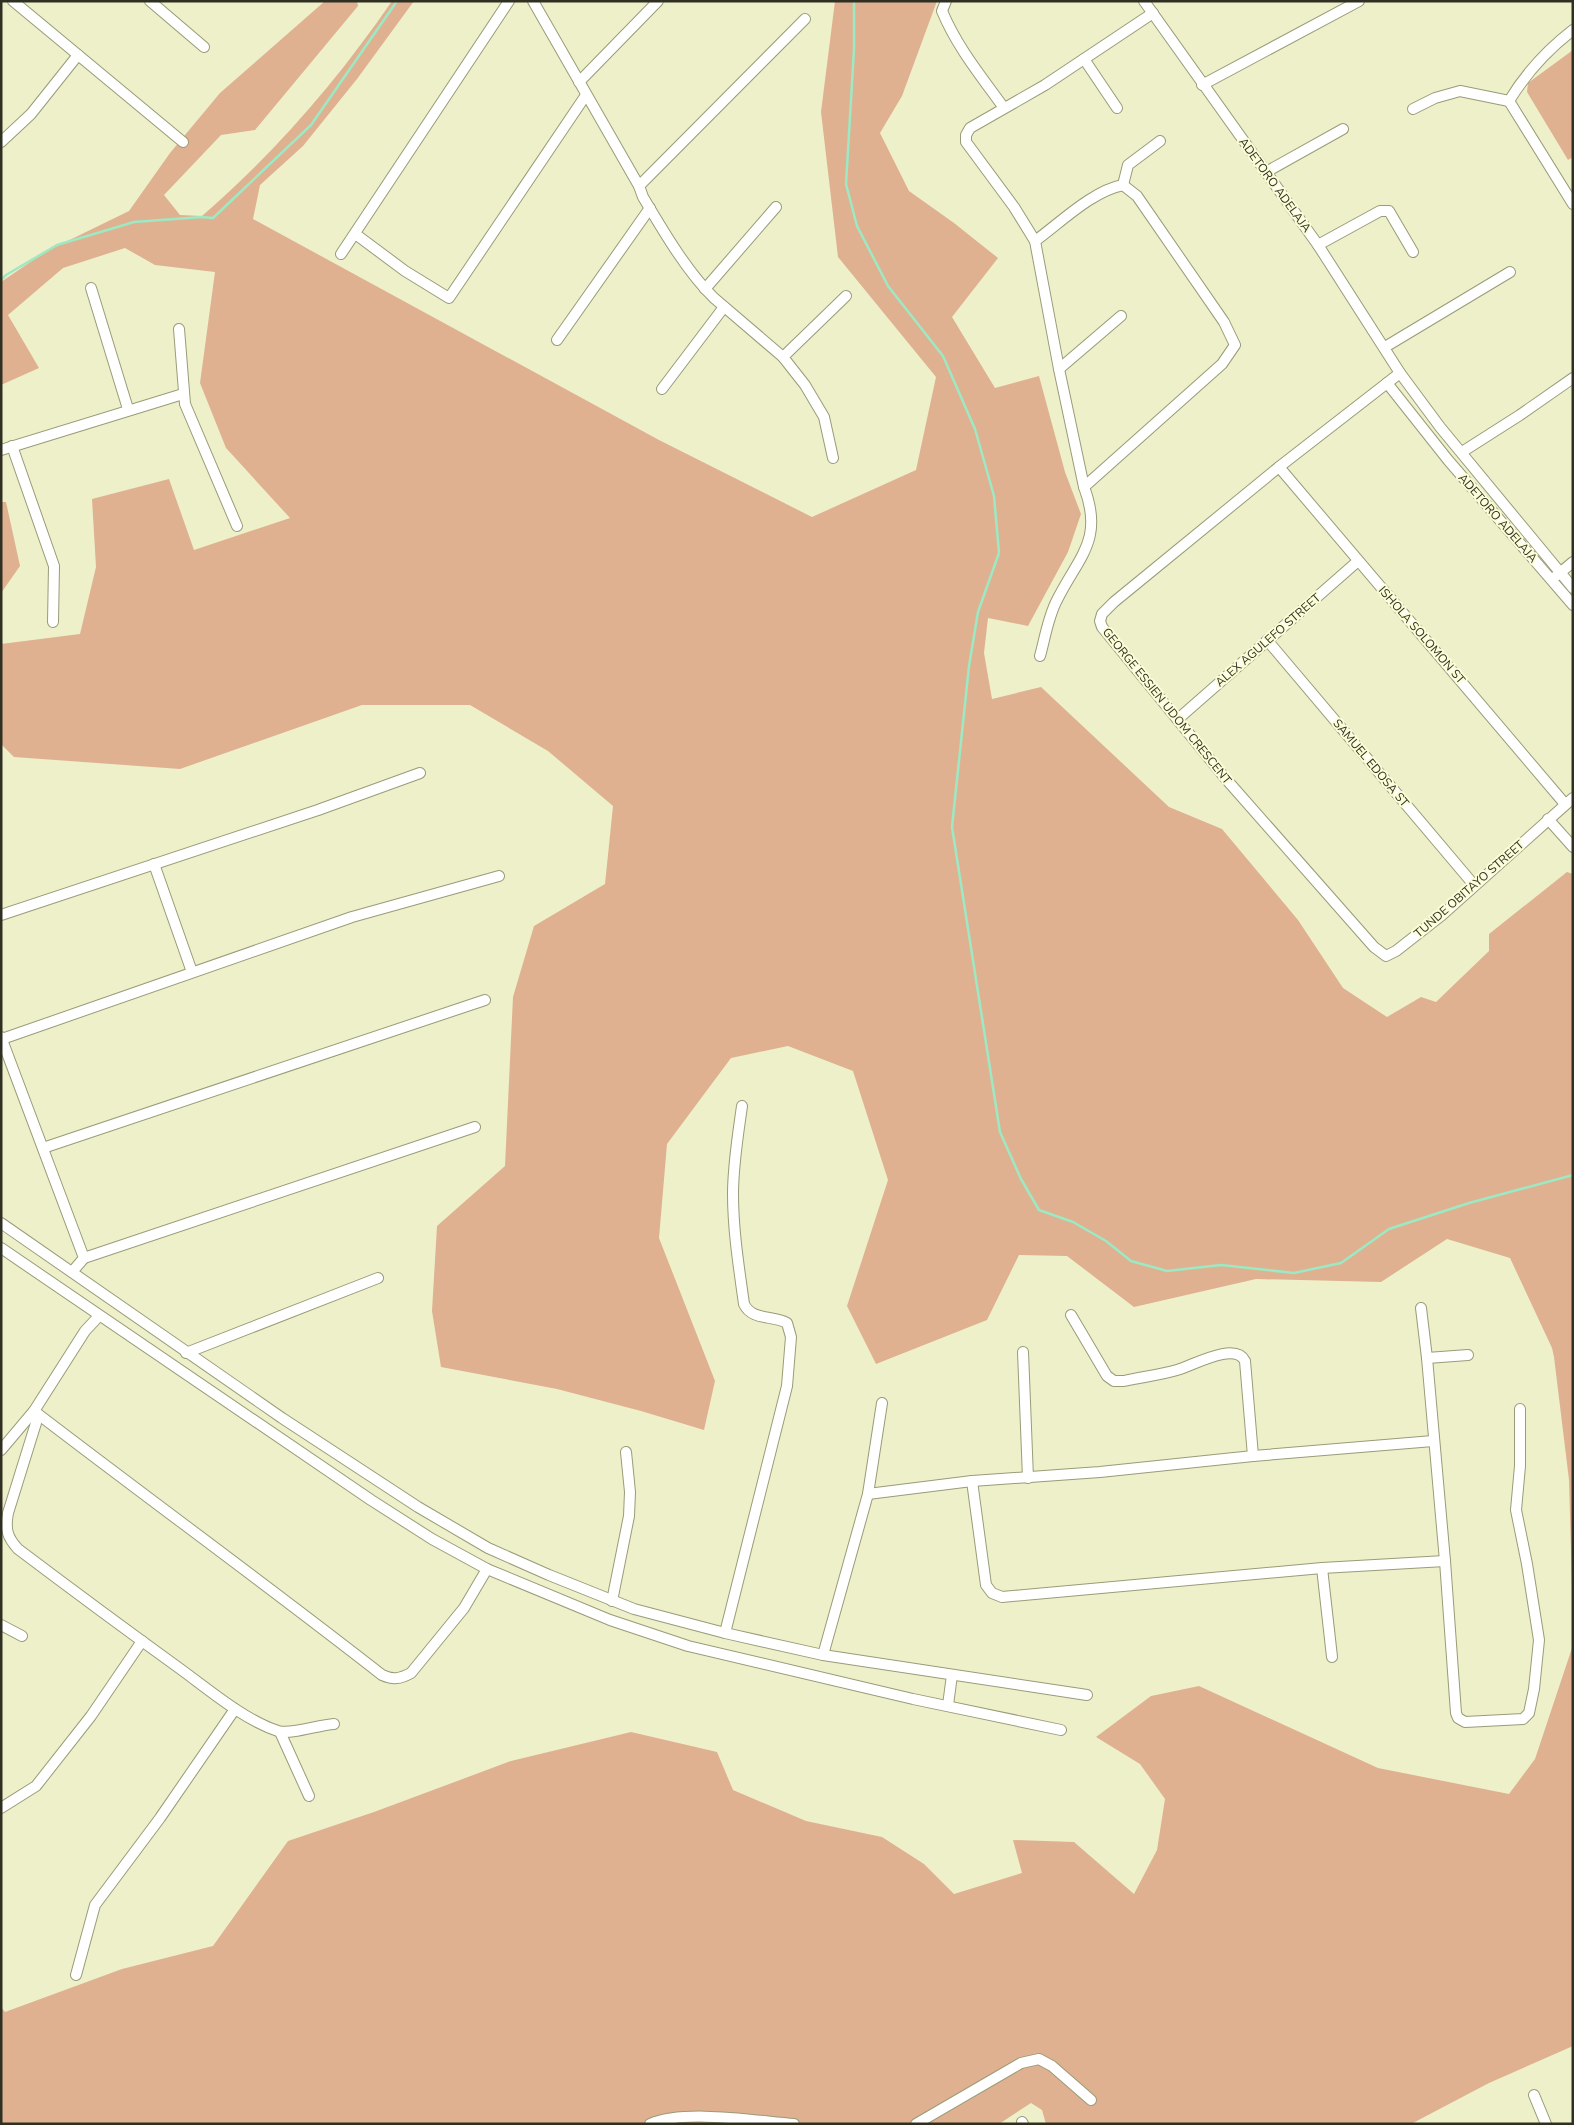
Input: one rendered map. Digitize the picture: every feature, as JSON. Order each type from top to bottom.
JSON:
[{"type":"street","points":[[13,1],[183,142]]},
{"type":"street","points":[[150,1],[204,47]]},
{"type":"street","points":[[341,254],[509,1]]},
{"type":"street","points":[[533,1],[640,186],[650,208],[704,289],[783,357],[805,385],[824,416],[833,458]]},
{"type":"street","points":[[579,82],[658,1]]},
{"type":"street","points":[[946,1],[942,11],[949,28],[1004,108]]},
{"type":"street","name":"ADETORO ADELAJA","points":[[1144,1],[1202,85],[1318,245],[1400,373],[1440,427],[1573,588]]},
{"type":"street","points":[[1202,85],[1359,1]]},
{"type":"street","points":[[1040,656],[1056,602],[1091,538],[1091,504],[1084,487],[1035,241],[1014,207],[966,142],[966,135],[970,128],[1045,85],[1153,13]]},
{"type":"street","points":[[640,186],[805,20]]},
{"type":"street","points":[[1509,102],[1520,83],[1536,64],[1573,30]]},
{"type":"street","points":[[1,142],[30,114],[78,54]]},
{"type":"street","points":[[1084,60],[1117,108]]},
{"type":"street","points":[[1413,109],[1435,98],[1460,91],[1509,102],[1573,204]]},
{"type":"street","points":[[358,236],[405,271],[449,298],[586,95]]},
{"type":"street","points":[[1266,172],[1342,128]]},
{"type":"street","points":[[1123,185],[1128,165],[1160,141]]},
{"type":"street","points":[[1035,241],[1096,196],[1109,188],[1123,185]]},
{"type":"street","points":[[1084,487],[1222,364],[1230,355],[1235,345],[1224,322],[1137,196],[1123,185]]},
{"type":"street","points":[[704,289],[776,207]]},
{"type":"street","points":[[557,340],[650,208]]},
{"type":"street","points":[[1318,245],[1380,211],[1389,211],[1413,252]]},
{"type":"street","points":[[1385,347],[1510,272]]},
{"type":"street","points":[[91,288],[128,410]]},
{"type":"street","points":[[783,357],[846,296]]},
{"type":"street","points":[[662,388],[724,307]]},
{"type":"street","points":[[1059,369],[1121,316]]},
{"type":"street","points":[[179,329],[182,394],[237,526]]},
{"type":"street","name":"GEORGE ESSIEN UDOM CRESCENT","points":[[1364,935],[1226,779],[1102,627],[1100,621],[1102,614],[1279,467],[1400,373]]},
{"type":"street","points":[[1462,452],[1573,378]]},
{"type":"street","name":"ADETORO ADELAJA","points":[[1387,383],[1444,455],[1573,605]]},
{"type":"street","points":[[1,450],[182,394]]},
{"type":"street","points":[[12,446],[54,566],[54,622]]},
{"type":"street","name":"ISHOLA SOLOMON ST","points":[[1279,467],[1484,707],[1569,801]]},
{"type":"street","name":"ALEX AGULEFO STREET","points":[[1178,719],[1358,561]]},
{"type":"street","points":[[1551,580],[1573,562]]},
{"type":"street","name":"SAMUEL EDOSA ST","points":[[1268,640],[1474,885]]},
{"type":"street","points":[[1,915],[420,773]]},
{"type":"street","name":"TUNDE OBITAYO STREET","points":[[1364,935],[1374,947],[1386,956],[1396,951],[1442,915],[1569,801]]},
{"type":"street","points":[[1548,819],[1573,847]]},
{"type":"street","points":[[154,864],[192,972]]},
{"type":"street","points":[[84,1258],[2,1038],[352,917],[499,876]]},
{"type":"street","points":[[42,1148],[485,1000]]},
{"type":"street","points":[[725,1633],[787,1386],[791,1337],[787,1323],[782,1320],[754,1314],[747,1310],[744,1304],[733,1194],[736,1147],[742,1106]]},
{"type":"street","points":[[72,1272],[84,1258],[475,1126]]},
{"type":"street","points":[[1,1223],[157,1333],[290,1423],[488,1548],[634,1609],[725,1633],[824,1655],[1087,1696]]},
{"type":"street","points":[[1,1248],[371,1500],[432,1539],[487,1569],[610,1620],[688,1646],[913,1699],[1061,1730]]},
{"type":"street","points":[[186,1353],[378,1278]]},
{"type":"street","points":[[1421,1308],[1445,1561],[1456,1713],[1458,1718],[1465,1722],[1523,1719],[1529,1713],[1534,1689],[1539,1640],[1529,1573],[1516,1510],[1520,1466],[1520,1408]]},
{"type":"street","points":[[1070,1315],[1107,1376],[1114,1381],[1124,1381],[1178,1370],[1206,1358],[1230,1353],[1238,1353],[1242,1356],[1245,1361],[1253,1456]]},
{"type":"street","points":[[1,1450],[34,1411],[84,1331],[99,1316]]},
{"type":"street","points":[[146,1348],[157,1333]]},
{"type":"street","points":[[1023,1352],[1028,1478]]},
{"type":"street","points":[[1427,1358],[1468,1355]]},
{"type":"street","points":[[824,1655],[868,1494],[882,1403]]},
{"type":"street","points":[[34,1411],[209,1545],[259,1579],[391,1680],[411,1673],[464,1608],[487,1569]]},
{"type":"street","points":[[34,1411],[36,1423],[8,1513],[6,1526],[7,1534],[18,1549],[235,1709],[280,1732],[334,1724]]},
{"type":"street","points":[[868,1494],[972,1481],[1028,1478],[1433,1441]]},
{"type":"street","points":[[612,1601],[629,1516],[630,1492],[626,1452]]},
{"type":"street","points":[[972,1481],[986,1585],[992,1593],[1002,1597],[1322,1568],[1445,1561]]},
{"type":"street","points":[[1322,1568],[1332,1657]]},
{"type":"street","points":[[1,1625],[22,1636]]},
{"type":"street","points":[[1,1808],[36,1786],[91,1716],[142,1641]]},
{"type":"street","points":[[948,1705],[952,1675]]},
{"type":"street","points":[[76,1975],[95,1906],[160,1818],[235,1709]]},
{"type":"street","points":[[280,1732],[309,1796]]},
{"type":"street","points":[[916,2124],[1021,2063],[1039,2059],[1052,2066],[1091,2100]]},
{"type":"street","points":[[1534,2095],[1546,2124]]},
{"type":"street","points":[[650,2124],[663,2118],[685,2116],[794,2124]]},
{"type":"shaded area","points":[[325,1],[357,1],[358,6],[255,130],[221,135],[164,195],[180,215],[202,216],[229,192],[304,115],[371,31],[392,1],[414,1],[357,79],[303,146],[260,185],[253,219],[659,440],[812,517],[916,470],[936,377],[838,257],[821,112],[835,1],[937,1],[902,96],[880,133],[909,191],[998,258],[952,317],[995,388],[1039,376],[1065,472],[1081,514],[1068,552],[1028,626],[988,618],[984,653],[992,699],[1041,687],[1169,807],[1222,829],[1298,920],[1343,988],[1387,1017],[1421,997],[1436,1002],[1489,951],[1489,934],[1567,872],[1573,874],[1573,1621],[1569,1480],[1554,1357],[1552,1348],[1510,1258],[1447,1239],[1381,1282],[1256,1279],[1134,1307],[1067,1256],[1019,1255],[987,1320],[876,1364],[847,1306],[888,1180],[853,1071],[788,1046],[731,1058],[667,1144],[659,1238],[715,1381],[704,1430],[557,1389],[441,1367],[432,1311],[437,1226],[505,1166],[513,997],[534,926],[605,884],[613,806],[548,751],[470,705],[362,705],[180,769],[14,757],[1,744],[1,644],[80,634],[96,567],[92,499],[169,479],[194,550],[290,518],[226,448],[200,383],[215,272],[155,265],[125,248],[63,268],[8,315],[39,368],[1,385],[1,282],[45,252],[129,211],[170,153],[220,93]]},
{"type":"shaded area","points":[[1573,50],[1573,157],[1568,160],[1527,92],[1528,83]]},
{"type":"shaded area","points":[[1,502],[6,502],[20,566],[1,593]]},
{"type":"shaded area","points":[[1573,1645],[1573,2046],[1489,2083],[1411,2124],[1046,2124],[1042,2110],[1031,2103],[999,2124],[1,2124],[1,2007],[5,2012],[122,1969],[213,1946],[288,1841],[374,1812],[511,1761],[631,1732],[717,1752],[733,1790],[806,1821],[882,1837],[924,1864],[954,1894],[1022,1873],[1013,1840],[1074,1842],[1134,1894],[1157,1850],[1165,1799],[1140,1764],[1096,1737],[1151,1696],[1199,1686],[1378,1768],[1509,1794],[1535,1759]]},
{"type":"waterway","points":[[1,280],[6,275],[57,245],[134,222],[202,217],[213,218],[311,125],[397,1]]},
{"type":"waterway","points":[[854,1],[854,49],[846,184],[857,226],[888,286],[943,356],[975,429],[994,496],[999,553],[978,612],[969,666],[952,827],[1000,1132],[1021,1179],[1039,1210],[1073,1222],[1106,1241],[1131,1261],[1167,1271],[1221,1265],[1294,1273],[1341,1263],[1389,1229],[1469,1203],[1573,1175]]}]
